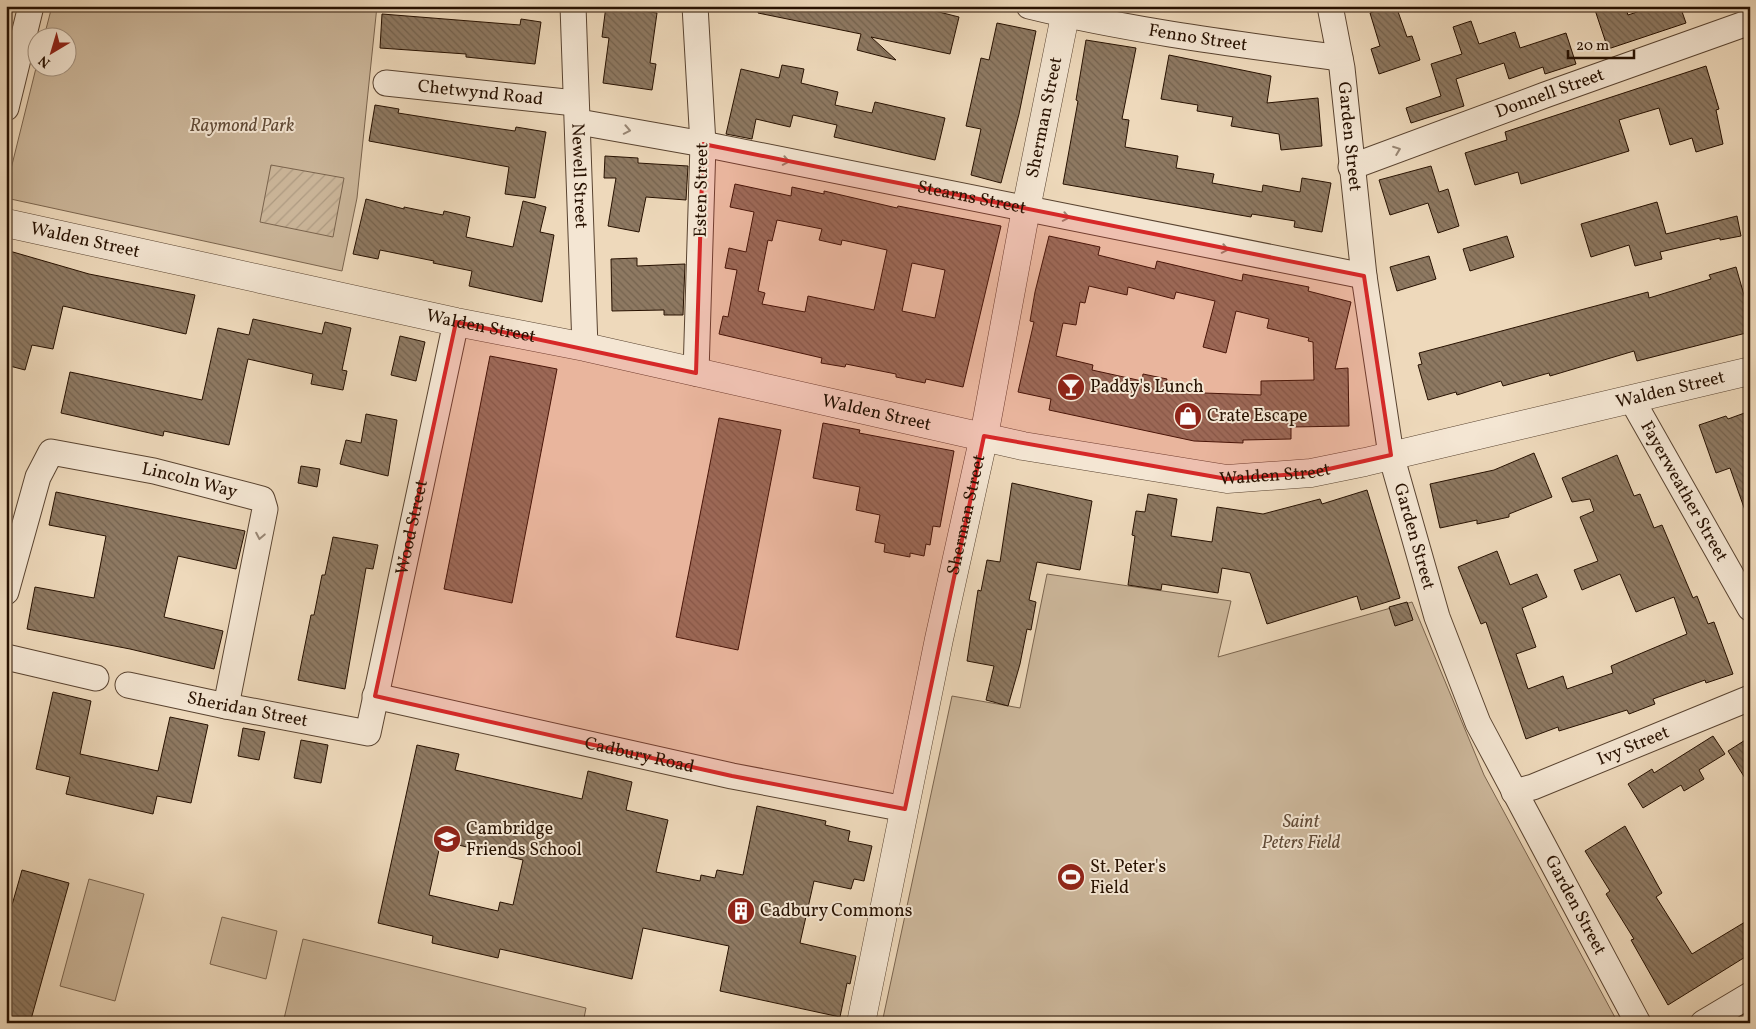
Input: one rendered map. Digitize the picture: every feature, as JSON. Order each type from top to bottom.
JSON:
[{"type":"street","points":[[6,108],[31,6]]},
{"type":"street","name":"Newell Street","points":[[573,6],[585,347]]},
{"type":"street","name":"Esten Street","points":[[694,6],[703,144],[696,373]]},
{"type":"street","name":"Fenno Street","points":[[1029,6],[1066,11],[1240,46],[1340,58]]},
{"type":"street","name":"Garden Street","points":[[1330,6],[1340,58],[1364,276],[1391,455],[1437,617],[1478,723],[1638,1023]]},
{"type":"street","name":"Sherman Street","points":[[861,1023],[906,809],[939,639],[984,436],[1026,209],[1066,11]]},
{"type":"street","name":"Donnell Street","points":[[1351,167],[1750,22]]},
{"type":"street","name":"Chetwynd Road","points":[[386,83],[577,112]]},
{"type":"street","name":"Stearns Street","points":[[577,112],[703,144],[1364,276]]},
{"type":"street","name":"Walden Street","points":[[6,223],[456,322],[585,347],[1023,446],[1227,479],[1311,473],[1632,400],[1750,371]]},
{"type":"street","name":"Wood Street","points":[[368,733],[456,322]]},
{"type":"street","name":"Fayerweather Street","points":[[1632,400],[1750,608]]},
{"type":"street","name":"Lincoln Way","points":[[6,592],[38,477],[51,452],[154,471],[262,499],[266,509],[226,706]]},
{"type":"street","points":[[6,658],[96,678]]},
{"type":"street","name":"Sheridan Street","points":[[128,685],[368,733]]},
{"type":"street","name":"Cadbury Road","points":[[375,696],[732,776],[906,809]]},
{"type":"street","name":"Ivy Street","points":[[1514,792],[1533,787],[1750,698]]},
{"type":"street","points":[[1703,1023],[1750,995]]},
{"type":"highlighted area","points":[[703,144],[1364,276],[1391,455],[1311,473],[1227,479],[984,436],[905,809],[732,776],[375,696],[456,322],[696,373]]},
{"type":"green space","name":"Raymond Park","points":[[52,6],[377,6],[357,198],[342,271],[6,198],[6,189],[34,78],[78,78],[78,28],[46,28]]},
{"type":"green space","points":[[271,165],[344,178],[333,237],[260,222]]},
{"type":"green space","name":"Saint Peters Field","points":[[1047,574],[1231,601],[1218,657],[1412,602],[1484,775],[1618,1023],[882,1023],[952,696],[1020,708]]},
{"type":"green space","points":[[89,879],[144,894],[115,1001],[60,986]]},
{"type":"green space","points":[[222,917],[277,931],[266,979],[210,964]]},
{"type":"green space","points":[[303,939],[586,1008],[583,1023],[283,1023]]},
{"type":"building","points":[[606,6],[657,13],[650,63],[656,64],[652,90],[603,83],[609,38],[602,37]]},
{"type":"building","points":[[759,6],[915,6],[959,17],[950,54],[871,37],[896,60],[857,50],[861,34],[758,13]]},
{"type":"building","points":[[1390,6],[1396,6],[1407,37],[1412,36],[1420,60],[1379,74],[1371,49],[1380,46],[1370,13]]},
{"type":"building","points":[[1606,6],[1625,6],[1628,15],[1655,6],[1680,6],[1686,23],[1608,49],[1595,10]]},
{"type":"building","points":[[382,14],[520,25],[521,19],[541,22],[535,64],[466,57],[466,54],[380,48]]},
{"type":"building","points":[[1471,21],[1479,44],[1515,32],[1520,48],[1566,33],[1576,64],[1545,74],[1543,67],[1509,79],[1504,63],[1456,79],[1464,106],[1411,123],[1406,108],[1441,96],[1431,64],[1462,54],[1453,27]]},
{"type":"building","points":[[997,23],[1036,31],[1019,114],[1001,183],[971,175],[981,129],[966,126],[981,58],[989,60]]},
{"type":"building","points":[[1086,40],[1136,48],[1122,119],[1129,120],[1125,147],[1178,156],[1176,168],[1214,174],[1212,183],[1262,192],[1263,185],[1300,192],[1302,178],[1331,183],[1322,232],[1294,227],[1295,221],[1252,214],[1251,217],[1063,184],[1078,101],[1076,100]]},
{"type":"building","points":[[1169,55],[1271,76],[1267,103],[1318,98],[1322,146],[1281,150],[1279,134],[1231,126],[1233,117],[1197,111],[1198,105],[1161,99]]},
{"type":"building","points":[[782,65],[804,69],[801,83],[838,92],[835,105],[872,113],[875,102],[945,118],[935,160],[834,137],[837,125],[793,115],[790,127],[756,119],[752,139],[726,134],[741,69],[779,78]]},
{"type":"building","points":[[1706,66],[1719,109],[1716,110],[1723,144],[1696,152],[1692,138],[1670,145],[1659,108],[1619,120],[1629,151],[1521,184],[1518,172],[1475,185],[1465,153],[1507,140],[1505,132]]},
{"type":"building","points":[[375,105],[399,109],[398,113],[515,131],[516,127],[546,132],[535,198],[505,194],[509,167],[369,141]]},
{"type":"building","points":[[605,156],[638,158],[638,163],[688,166],[686,200],[646,197],[639,232],[608,226],[616,178],[604,178]]},
{"type":"building","points":[[1431,166],[1439,192],[1448,189],[1459,226],[1438,233],[1428,203],[1390,215],[1379,180]]},
{"type":"building","points":[[735,184],[791,196],[792,187],[824,194],[824,191],[897,208],[898,206],[1001,226],[963,387],[926,379],[925,383],[896,377],[896,374],[846,364],[845,367],[821,363],[822,358],[719,334],[723,316],[728,317],[737,270],[725,268],[729,248],[746,252],[754,212],[730,207]],"holes":[[[777,220],[822,229],[819,240],[841,245],[842,240],[887,250],[874,310],[808,296],[805,312],[762,304],[765,293],[758,291],[768,240],[772,241]],[[912,263],[945,270],[935,318],[902,311]]]},
{"type":"building","points":[[366,199],[404,209],[404,207],[443,215],[444,211],[470,217],[466,237],[513,247],[523,201],[546,207],[540,232],[554,235],[542,302],[469,286],[472,271],[433,263],[434,261],[380,250],[378,259],[353,254]]},
{"type":"building","points":[[1657,202],[1666,234],[1737,216],[1741,236],[1720,240],[1720,238],[1660,252],[1662,259],[1635,266],[1629,245],[1591,257],[1581,224]]},
{"type":"building","points":[[1049,236],[1100,247],[1098,255],[1155,269],[1157,261],[1242,281],[1243,274],[1309,287],[1308,291],[1351,302],[1335,369],[1348,368],[1349,426],[1291,427],[1291,439],[1243,440],[1243,443],[1194,441],[1049,410],[1051,399],[1018,392],[1034,322],[1030,321]],"holes":[[[1089,286],[1127,295],[1128,287],[1174,299],[1176,292],[1215,301],[1203,347],[1226,353],[1236,311],[1269,319],[1267,328],[1309,338],[1308,341],[1313,342],[1314,380],[1261,381],[1261,395],[1204,393],[1166,384],[1167,379],[1143,374],[1142,381],[1092,370],[1093,365],[1056,356],[1063,323],[1076,325],[1080,302],[1085,303]]]},
{"type":"building","points":[[1507,236],[1514,257],[1470,271],[1463,249]]},
{"type":"building","points":[[6,250],[89,274],[195,295],[186,334],[63,306],[53,349],[32,345],[25,370],[6,365]]},
{"type":"building","points":[[1429,256],[1436,279],[1397,291],[1390,267]]},
{"type":"building","points":[[637,258],[637,266],[685,264],[683,315],[664,315],[664,310],[612,311],[611,259]]},
{"type":"building","points":[[1736,267],[1750,316],[1750,332],[1637,361],[1634,351],[1550,376],[1549,373],[1503,386],[1501,381],[1457,395],[1456,392],[1428,400],[1418,365],[1422,364],[1419,353],[1648,292],[1649,298],[1711,279],[1709,275]]},
{"type":"building","points":[[253,319],[322,334],[325,322],[351,328],[342,370],[347,371],[343,390],[311,384],[313,374],[248,359],[229,445],[164,431],[163,436],[61,413],[70,372],[202,400],[218,328],[249,335]]},
{"type":"building","points":[[400,336],[425,342],[416,381],[391,375]]},
{"type":"building","points":[[490,356],[557,369],[512,603],[444,589]]},
{"type":"building","points":[[1750,411],[1750,516],[1747,516],[1730,468],[1716,473],[1699,425],[1726,416],[1728,419]]},
{"type":"building","points":[[366,414],[397,420],[388,476],[340,464],[346,440],[361,443]]},
{"type":"building","points":[[719,418],[781,430],[738,650],[676,637]]},
{"type":"building","points":[[823,423],[860,430],[859,433],[954,451],[940,527],[933,526],[930,545],[926,544],[924,556],[910,553],[910,557],[884,552],[885,544],[875,542],[880,515],[856,510],[860,487],[813,478]]},
{"type":"building","points":[[1534,453],[1552,497],[1509,514],[1509,517],[1477,524],[1477,520],[1440,528],[1430,484],[1494,470]]},
{"type":"building","points":[[1617,455],[1634,496],[1640,494],[1654,528],[1662,525],[1693,598],[1697,596],[1708,624],[1714,622],[1733,674],[1706,683],[1705,680],[1653,699],[1655,704],[1629,714],[1627,710],[1559,731],[1558,727],[1526,739],[1486,622],[1481,624],[1458,567],[1497,551],[1510,585],[1537,574],[1547,597],[1522,608],[1536,647],[1516,654],[1528,689],[1563,676],[1567,689],[1613,673],[1611,666],[1687,634],[1674,597],[1636,612],[1620,574],[1582,590],[1574,570],[1598,561],[1580,517],[1594,511],[1590,499],[1572,502],[1562,478]]},
{"type":"building","points":[[301,466],[320,469],[317,487],[298,483]]},
{"type":"building","points":[[1012,483],[1092,501],[1080,570],[1037,562],[1029,600],[1036,602],[1031,630],[1027,629],[1020,664],[1008,706],[986,700],[994,666],[967,661],[978,590],[981,591],[987,560],[1000,562]]},
{"type":"building","points":[[1367,490],[1400,598],[1361,610],[1357,596],[1267,624],[1250,573],[1222,568],[1218,593],[1162,584],[1161,590],[1128,585],[1135,536],[1132,535],[1136,511],[1145,512],[1148,494],[1177,499],[1171,536],[1212,542],[1217,507],[1263,514],[1320,499],[1322,504]]},
{"type":"building","points":[[56,492],[245,531],[236,569],[178,556],[164,617],[223,631],[214,669],[130,649],[27,629],[35,587],[94,598],[106,536],[49,525]]},
{"type":"building","points":[[333,537],[378,545],[373,569],[366,568],[345,689],[298,680],[311,615],[314,615],[322,575],[325,575]]},
{"type":"building","points":[[1407,602],[1413,620],[1395,626],[1389,607]]},
{"type":"building","points":[[53,692],[91,701],[80,754],[158,771],[170,717],[208,725],[191,803],[157,796],[153,814],[66,794],[70,777],[36,769]]},
{"type":"building","points":[[243,728],[265,732],[259,760],[238,756]]},
{"type":"building","points":[[1713,736],[1725,754],[1699,770],[1704,779],[1684,791],[1681,785],[1643,808],[1628,784],[1652,769],[1654,773]]},
{"type":"building","points":[[1750,737],[1750,786],[1728,751]]},
{"type":"building","points":[[301,740],[328,745],[321,783],[294,778]]},
{"type":"building","points":[[417,745],[459,754],[455,770],[582,799],[588,771],[632,782],[626,810],[668,820],[656,872],[700,881],[701,875],[715,878],[717,870],[743,875],[757,806],[826,821],[825,825],[850,831],[848,841],[872,846],[864,881],[854,879],[851,889],[814,881],[800,943],[856,956],[850,984],[847,983],[840,1017],[720,991],[729,946],[643,928],[632,979],[500,949],[498,958],[432,943],[433,936],[378,923]],"holes":[[[441,841],[523,860],[513,905],[500,902],[498,911],[429,895]]]},
{"type":"building","points":[[1625,826],[1662,893],[1656,897],[1692,954],[1750,919],[1750,954],[1668,1005],[1631,940],[1634,939],[1606,894],[1610,891],[1585,851]]},
{"type":"building","points":[[22,870],[69,883],[30,1023],[6,1023],[6,926]]},
{"type":"place","name":"Paddy's Lunch","points":[[1071,387]]},
{"type":"place","name":"Crate Escape","points":[[1188,416]]},
{"type":"place","name":"Cambridge Friends School","points":[[447,839]]},
{"type":"place","name":"St. Peter's Field","points":[[1071,877]]},
{"type":"place","name":"Cadbury Commons","points":[[741,911]]}]
